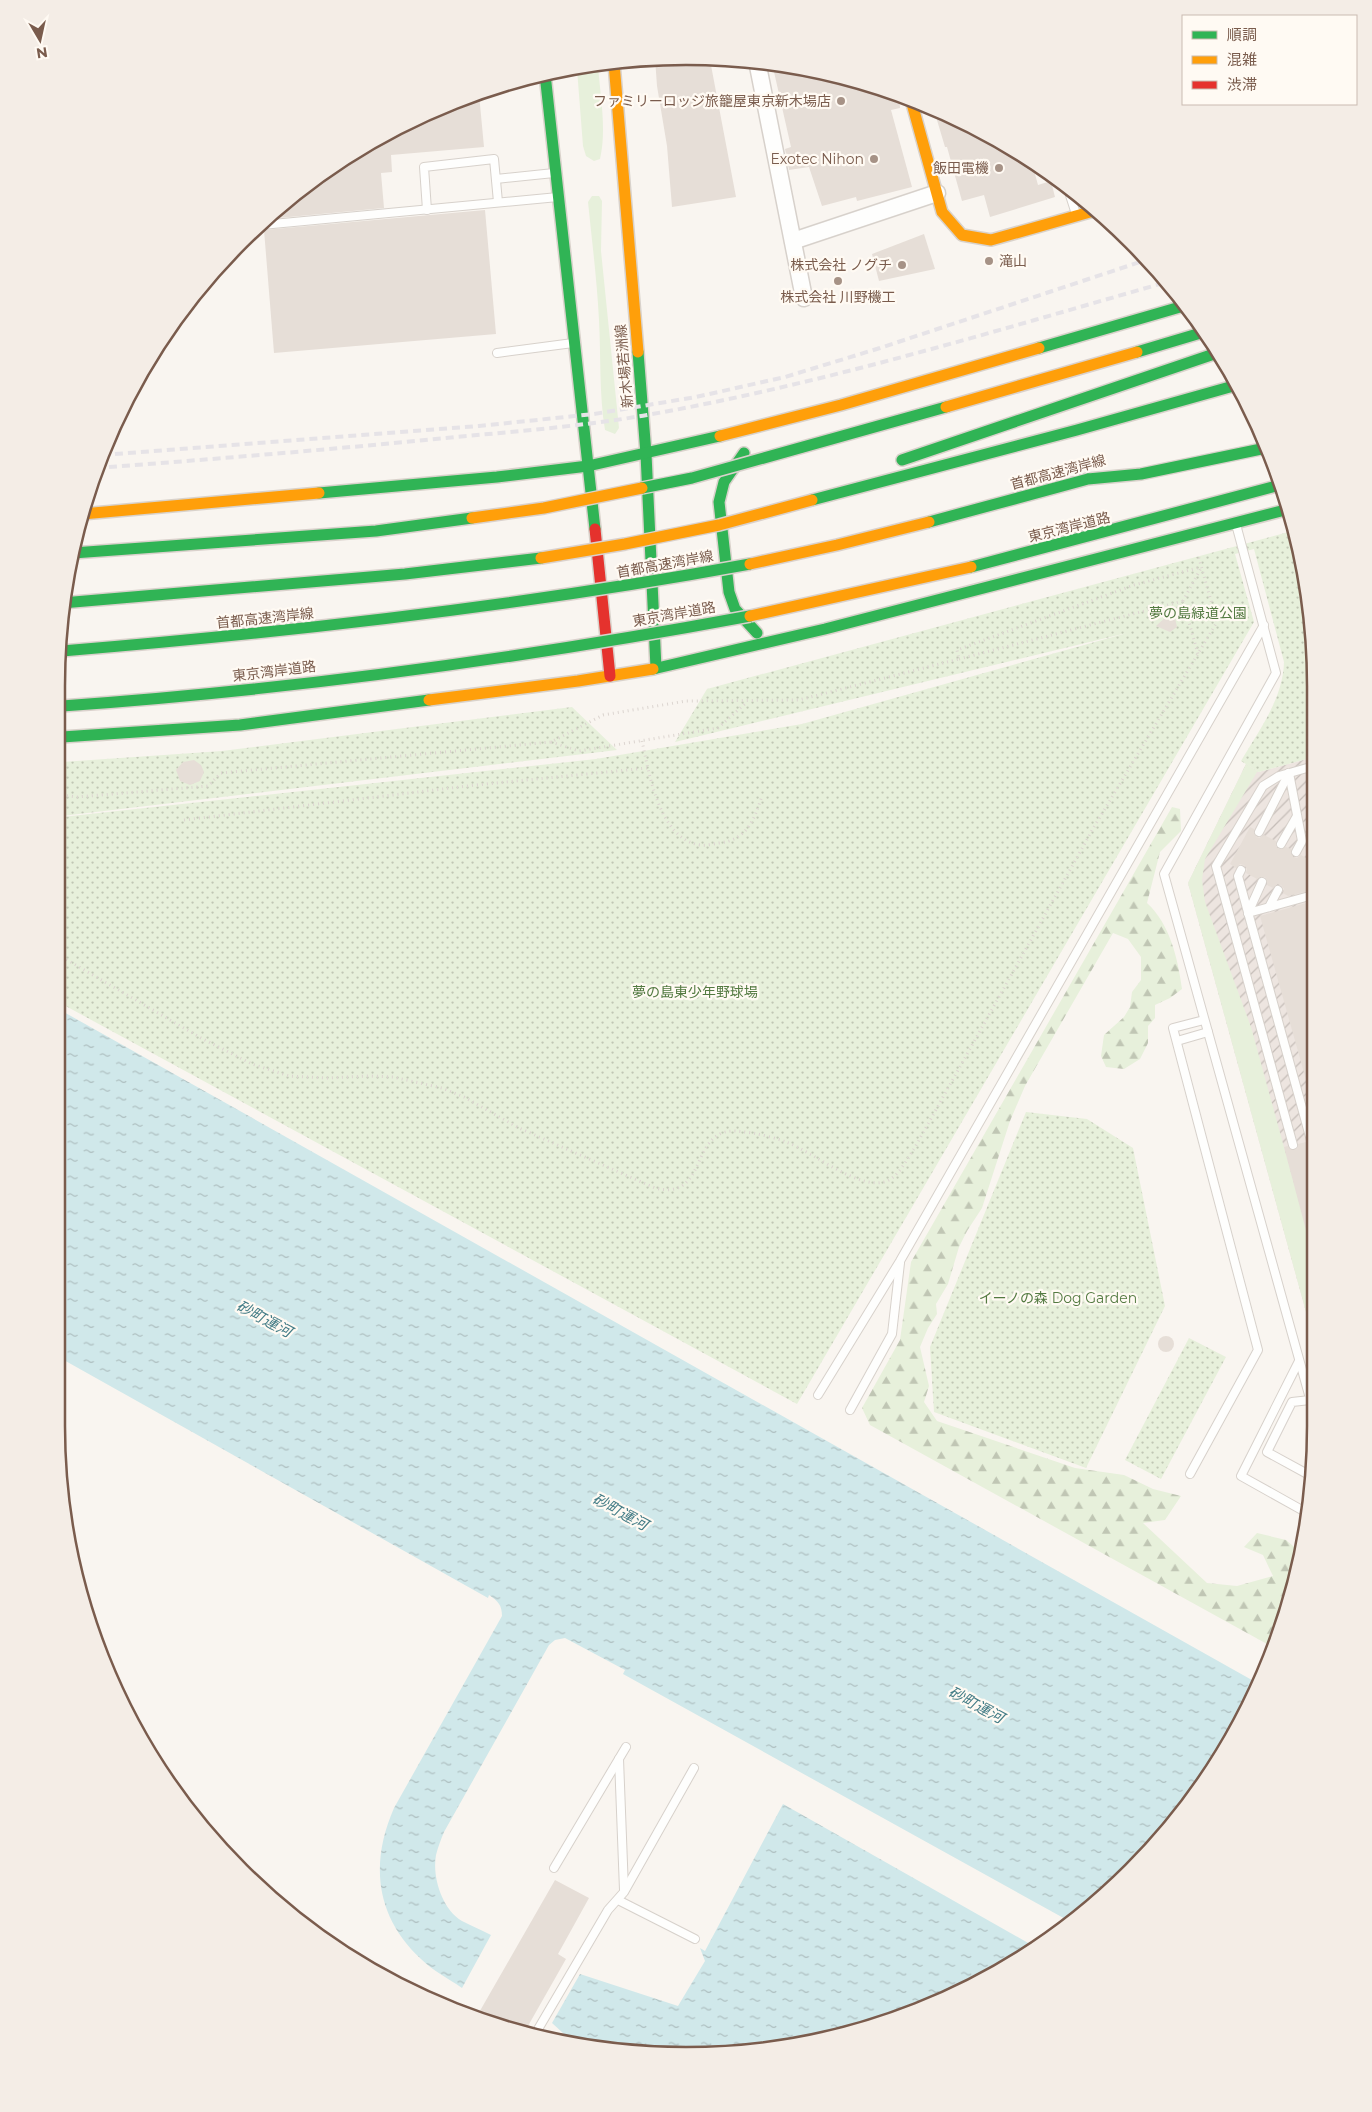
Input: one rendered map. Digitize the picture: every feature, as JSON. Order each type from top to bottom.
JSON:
[{"type":"main road","name":"新木場若洲線","points":[[614,69],[646,454],[656,668]]},
{"type":"main road","points":[[546,81],[560,197],[610,676]]},
{"type":"main road","points":[[913,108],[942,212],[962,235],[991,240],[1088,213]]},
{"type":"main road","points":[[90,513],[497,478],[588,466],[646,454],[841,405],[1179,307]]},
{"type":"main road","points":[[80,553],[376,531],[544,508],[692,478],[823,443],[1197,334]]},
{"type":"main road","points":[[891,464],[1211,355]]},
{"type":"main road","name":"首都高速湾岸線","points":[[70,603],[405,574],[527,560],[625,544],[719,525],[1077,430],[1230,387]]},
{"type":"main road","points":[[791,430],[841,405]]},
{"type":"main road","points":[[758,446],[742,454],[724,482],[719,502],[730,592],[735,609],[755,632],[774,641]]},
{"type":"main road","points":[[1088,479],[1142,474],[1260,449]]},
{"type":"main road","name":"首都高速湾岸線","points":[[66,651],[378,622],[502,606],[628,586],[753,563],[861,540],[1178,454]]},
{"type":"main road","points":[[812,500],[844,481],[863,474]]},
{"type":"main road","name":"東京湾岸道路","points":[[65,706],[192,696],[430,667],[552,650],[715,622],[806,605],[911,582],[1092,538],[1274,487]]},
{"type":"main road","points":[[65,737],[240,725],[610,676],[656,668],[774,641],[1282,511]]},
{"type":"street","points":[[759,69],[804,298]]},
{"type":"street","points":[[794,241],[936,193]]},
{"type":"lane","points":[[427,210],[424,167],[494,159],[498,202]]},
{"type":"lane","points":[[496,179],[557,173]]},
{"type":"lane","points":[[271,224],[560,197]]},
{"type":"lane","points":[[1071,199],[1076,216]]},
{"type":"lane","points":[[497,352],[574,343]]},
{"type":"lane","points":[[1236,524],[1276,673],[1164,874],[1307,1386]]},
{"type":"lane","points":[[818,1395],[900,1261],[1264,625]]},
{"type":"lane","points":[[1293,1145],[1216,866],[1263,786],[1278,776],[1307,768]]},
{"type":"lane","points":[[1289,773],[1302,841],[1296,852]]},
{"type":"lane","points":[[1259,832],[1289,773]]},
{"type":"lane","points":[[1281,844],[1297,816]]},
{"type":"lane","points":[[1241,870],[1238,876],[1307,1126]]},
{"type":"lane","points":[[1248,913],[1262,882]]},
{"type":"lane","points":[[1269,907],[1278,890]]},
{"type":"lane","points":[[1248,913],[1307,897]]},
{"type":"lane","points":[[1190,1474],[1258,1350],[1174,1028],[1204,1020]]},
{"type":"lane","points":[[1177,1041],[1208,1032]]},
{"type":"lane","points":[[850,1410],[892,1334],[900,1261]]},
{"type":"lane","points":[[1300,1361],[1241,1476],[1302,1510]]},
{"type":"lane","points":[[1305,1473],[1267,1452],[1292,1402],[1307,1401]]},
{"type":"lane","points":[[554,1868],[626,1746]]},
{"type":"lane","points":[[619,1758],[624,1892]]},
{"type":"lane","points":[[538,2029],[608,1910],[624,1892],[694,1768]]},
{"type":"lane","points":[[618,1900],[695,1939]]},
{"type":"path","points":[[65,959],[201,1038],[252,1064],[288,1076],[326,1078],[393,1077],[442,1088],[464,1097],[519,1128],[655,1188],[666,1190],[683,1184],[694,1174],[709,1144],[721,1133],[734,1130],[786,1141],[859,1180],[878,1184],[889,1180],[903,1166],[914,1149],[1089,836],[1217,622],[1198,552]]},
{"type":"path","points":[[1198,654],[1183,601],[1201,567]]},
{"type":"path","points":[[959,659],[957,650],[1134,585],[1201,567]]},
{"type":"path","points":[[65,795],[77,797],[208,786],[220,773],[551,742],[603,715],[686,701],[747,702],[799,700],[1183,601]]},
{"type":"path","points":[[551,742],[579,751],[718,728],[747,702]]},
{"type":"path","points":[[642,741],[647,768],[659,805],[672,828],[686,841],[701,846],[733,842],[746,830],[756,815],[762,796]]},
{"type":"path","points":[[184,820],[476,785],[647,768]]},
{"type":"shaded area","points":[[1307,759],[1307,1315],[1188,883],[1246,764],[1259,772]]},
{"type":"green space","points":[[599,71],[603,136],[600,159],[594,161],[586,156],[583,146],[577,75]]},
{"type":"green space","points":[[592,196],[599,196],[602,201],[601,251],[619,428],[615,434],[605,430],[603,416],[598,305],[588,202]]},
{"type":"green space","name":"夢の島東少年野球場","points":[[1288,532],[1302,605],[1306,645],[1307,759],[1259,772],[1241,761],[1275,701],[1283,676],[1284,662],[1254,549],[1235,554],[1254,622],[797,1404],[65,1006],[65,817],[596,759],[802,724],[1127,633],[675,742],[707,689]]},
{"type":"green space","points":[[572,707],[617,750],[65,816],[65,762],[222,751]]},
{"type":"green space","points":[[1246,764],[1259,772],[1257,772],[1205,859],[1202,880],[1205,902],[1251,1027],[1307,1231],[1307,1315],[1188,883]]},
{"type":"green space","points":[[1172,807],[1180,809],[1181,831],[1160,852],[1147,903],[1162,921],[1172,943],[1182,989],[1170,998],[1155,1005],[1155,1018],[1148,1026],[1148,1043],[1140,1059],[1124,1069],[1106,1067],[1101,1056],[1104,1035],[1124,1017],[1130,1007],[1132,992],[1141,980],[1141,957],[1128,939],[1113,933],[1025,1086],[1010,1121],[982,1208],[959,1247],[948,1284],[936,1304],[937,1314],[928,1328],[920,1347],[929,1386],[924,1402],[937,1421],[1075,1468],[1124,1475],[1153,1489],[1181,1496],[1165,1520],[1143,1523],[1207,1583],[1237,1586],[1273,1576],[1263,1555],[1244,1547],[1257,1533],[1286,1540],[1295,1548],[1286,1587],[1267,1644],[870,1425],[862,1408],[900,1340],[911,1262]]},
{"type":"green space","name":"イーノの森 Dog Garden","points":[[1026,1112],[1087,1119],[1133,1148],[1165,1306],[1086,1468],[934,1412],[930,1347]]},
{"type":"green space","points":[[1189,1338],[1226,1357],[1161,1479],[1125,1460]]},
{"type":"water","name":"砂町運河","points":[[65,1013],[1252,1680],[1224,1736],[1179,1804],[1125,1865],[1065,1919],[623,1674],[625,1670],[565,1638],[555,1640],[549,1645],[444,1832],[437,1852],[435,1864],[437,1882],[449,1909],[462,1921],[491,1935],[462,1988],[425,1963],[394,1925],[386,1907],[381,1888],[380,1869],[386,1829],[394,1808],[502,1616],[497,1601],[489,1595],[488,1598],[65,1361]]},
{"type":"water","points":[[783,1804],[1029,1943],[961,1983],[924,2000],[847,2026],[767,2042],[727,2046],[645,2046],[565,2035],[552,2023],[580,1974],[678,2006],[705,1961],[700,1948],[705,1951]]},
{"type":"building","points":[[656,66],[711,66],[736,197],[672,207],[667,146]]},
{"type":"building","points":[[774,71],[847,86],[900,103],[900,108],[891,110],[912,187],[857,201],[856,197],[822,206],[809,167],[789,170],[785,149],[791,147]]},
{"type":"building","points":[[480,100],[484,147],[391,155],[392,172],[381,173],[384,208],[278,218],[308,193],[376,148],[411,129]]},
{"type":"building","points":[[936,118],[996,148],[1031,170],[1035,173],[1038,185],[1048,182],[1052,185],[1055,197],[990,217],[984,195],[962,201],[947,147],[945,147]]},
{"type":"building","points":[[485,210],[496,334],[274,353],[265,230]]},
{"type":"building","points":[[924,234],[935,269],[879,281],[872,254]]},
{"type":"building","points":[[1167,616],[1175,618],[1177,627],[1170,632],[1156,626]]},
{"type":"building","points":[[194,760],[201,765],[204,772],[200,781],[190,785],[180,781],[176,770],[183,762]]},
{"type":"building","points":[[1250,827],[1254,829],[1256,837],[1260,838],[1264,835],[1276,841],[1276,846],[1279,849],[1286,847],[1291,849],[1293,857],[1297,858],[1301,855],[1307,858],[1307,891],[1288,896],[1283,893],[1284,889],[1281,885],[1277,884],[1273,888],[1267,885],[1265,877],[1257,879],[1246,873],[1247,869],[1244,865],[1240,864],[1236,868],[1230,864]]},
{"type":"building","points":[[1307,903],[1307,1083],[1260,916]]},
{"type":"building","points":[[1306,1142],[1307,1145],[1307,1234],[1284,1147],[1288,1146],[1294,1150],[1297,1149],[1298,1144]]},
{"type":"building","points":[[1163,1336],[1169,1336],[1174,1341],[1172,1350],[1163,1352],[1158,1347],[1158,1341]]},
{"type":"building","points":[[555,1880],[589,1898],[558,1954],[566,1959],[528,2027],[480,2012]]},
{"type":"railway","points":[[110,454],[479,426],[594,414],[696,397],[785,377],[880,348],[1139,262]]},
{"type":"railway","points":[[105,467],[321,450],[528,430],[647,415],[778,388],[844,372],[1159,284]]},
{"type":"traffic: fast","points":[[546,81],[595,529]]},
{"type":"traffic: fast","points":[[1039,348],[1179,307]]},
{"type":"traffic: fast","points":[[1137,352],[1197,334]]},
{"type":"traffic: fast","points":[[638,352],[646,454],[656,668]]},
{"type":"traffic: fast","points":[[902,460],[1211,355]]},
{"type":"traffic: fast","points":[[812,500],[1077,430],[1230,387]]},
{"type":"traffic: fast","points":[[642,488],[692,478],[946,407]]},
{"type":"traffic: fast","points":[[319,493],[497,477],[588,466],[720,436]]},
{"type":"traffic: fast","points":[[1088,479],[1141,474],[1260,449]]},
{"type":"traffic: fast","points":[[744,453],[724,482],[719,502],[729,592],[735,609],[757,633]]},
{"type":"traffic: fast","points":[[929,522],[1088,479]]},
{"type":"traffic: fast","points":[[971,567],[1274,487]]},
{"type":"traffic: fast","points":[[653,669],[825,629],[1282,511]]},
{"type":"traffic: fast","points":[[80,553],[376,531],[472,518]]},
{"type":"traffic: fast","points":[[70,602],[405,574],[541,558]]},
{"type":"traffic: fast","points":[[66,651],[149,644],[407,616],[579,593],[750,564]]},
{"type":"traffic: fast","points":[[65,706],[234,691],[407,671],[579,646],[750,616]]},
{"type":"traffic: fast","points":[[65,737],[240,725],[429,700]]},
{"type":"traffic: slow","points":[[615,69],[638,352]]},
{"type":"traffic: slow","points":[[913,108],[942,212],[962,235],[991,240],[1087,213]]},
{"type":"traffic: slow","points":[[720,436],[841,405],[1039,348]]},
{"type":"traffic: slow","points":[[946,407],[1137,352]]},
{"type":"traffic: slow","points":[[472,518],[544,508],[642,488]]},
{"type":"traffic: slow","points":[[90,513],[319,493]]},
{"type":"traffic: slow","points":[[541,558],[625,544],[719,525],[812,500]]},
{"type":"traffic: slow","points":[[750,564],[929,522]]},
{"type":"traffic: slow","points":[[750,616],[971,567]]},
{"type":"traffic: slow","points":[[429,700],[578,681],[653,669]]},
{"type":"traffic: jam","points":[[595,529],[610,676]]},
{"type":"place","name":"ファミリーロッジ旅籠屋東京新木場店","points":[[841,101]]},
{"type":"place","name":"Exotec Nihon","points":[[874,159]]},
{"type":"place","name":"飯田電機","points":[[999,168]]},
{"type":"place","name":"滝山","points":[[989,261]]},
{"type":"place","name":"株式会社 ノグチ","points":[[902,265]]},
{"type":"place","name":"株式会社 川野機工","points":[[838,281]]},
{"type":"park label","name":"夢の島緑道公園","points":[[1198,613]]}]
